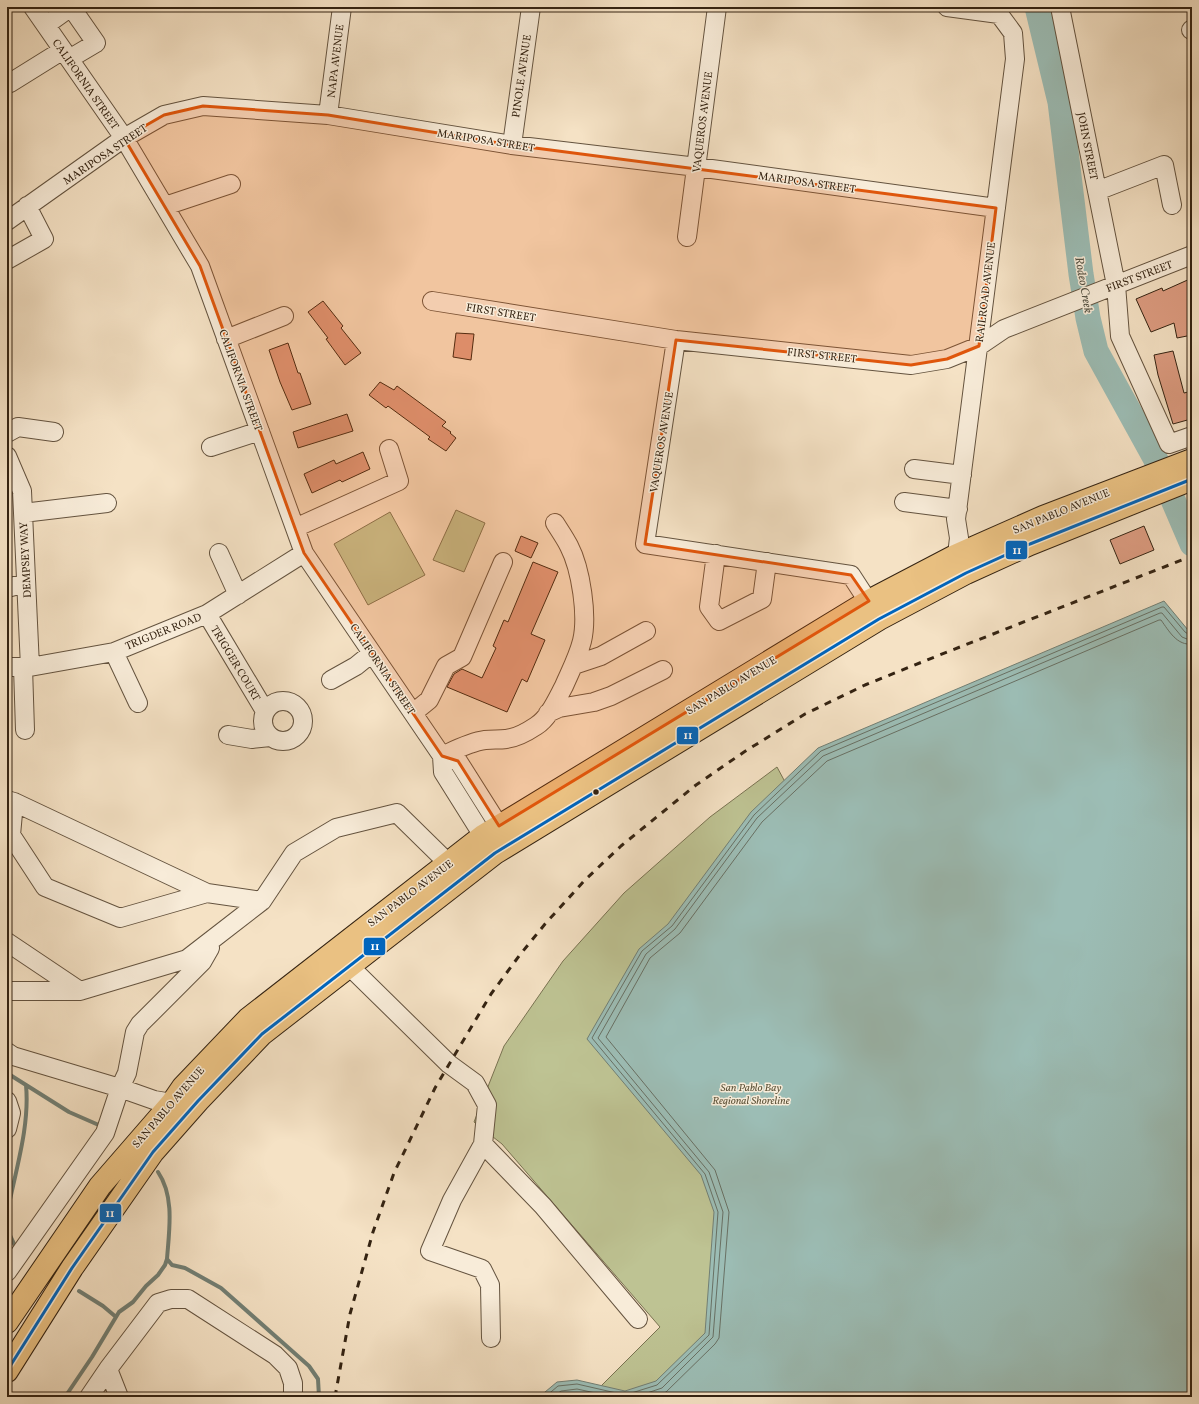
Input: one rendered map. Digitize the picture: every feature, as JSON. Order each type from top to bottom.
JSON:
[{"type":"main road","name":"SAN PABLO AVENUE","points":[[7,1370],[72,1268],[153,1152],[198,1101],[262,1034],[342,958],[449,864],[497,840],[874,610],[962,564],[1049,536],[1138,490],[1189,471]]},
{"type":"main road","name":"SAN PABLO AVENUE","points":[[7,1322],[100,1186],[172,1103],[183,1087],[248,1019],[461,880],[497,840]]},
{"type":"street","name":"CALIFORNIA STREET","points":[[33,7],[124,138],[200,266],[304,553],[442,756]]},
{"type":"street","points":[[10,83],[66,55],[96,43],[71,7],[46,25]]},
{"type":"street","name":"NAPA AVENUE","points":[[328,115],[342,7]]},
{"type":"street","name":"PINOLE AVENUE","points":[[512,145],[531,7]]},
{"type":"street","name":"VAQUEROS AVENUE","points":[[688,238],[717,7]]},
{"type":"street","name":"RAILROAD AVENUE","points":[[947,7],[999,14],[1013,33],[1015,59],[956,519],[962,564]]},
{"type":"street","name":"JOHN STREET","points":[[1060,7],[1116,285],[1120,336],[1169,444],[1192,436]]},
{"type":"street","name":"MARIPOSA STREET","points":[[7,221],[124,138],[164,115],[203,106],[328,115],[512,145],[697,167],[996,208]]},
{"type":"street","points":[[1097,191],[1164,165],[1172,205]]},
{"type":"street","points":[[164,206],[232,184]]},
{"type":"street","points":[[7,260],[44,239],[27,206]]},
{"type":"street","name":"FIRST STREET","points":[[432,301],[676,340],[911,365],[947,359],[979,346],[1004,329],[1192,255]]},
{"type":"street","points":[[226,339],[284,316]]},
{"type":"street","name":"VAQUEROS AVENUE","points":[[676,340],[645,544],[716,554]]},
{"type":"street","points":[[7,433],[18,427],[54,432]]},
{"type":"street","points":[[211,447],[260,431]]},
{"type":"street","points":[[295,528],[399,481],[389,449]]},
{"type":"street","name":"DEMPSEY WAY","points":[[7,456],[22,491],[26,583],[20,667],[25,730]]},
{"type":"street","points":[[914,470],[962,475]]},
{"type":"street","points":[[904,502],[958,509]]},
{"type":"street","points":[[23,513],[107,503]]},
{"type":"street","points":[[442,756],[472,743],[519,736],[538,725],[558,697],[574,664],[582,642],[584,618],[583,603],[576,564],[570,547],[555,523]]},
{"type":"street","points":[[219,553],[238,594]]},
{"type":"street","name":"TRIGDER ROAD","points":[[20,667],[114,652],[207,614],[304,553]]},
{"type":"street","points":[[767,562],[762,599],[719,621],[709,607],[716,554],[851,575],[874,610]]},
{"type":"street","points":[[413,713],[429,700],[446,666],[462,657],[503,562]]},
{"type":"street","points":[[7,588],[26,583]]},
{"type":"street","name":"TRIGGER COURT","points":[[207,614],[265,711]]},
{"type":"street","points":[[574,664],[601,656],[646,632]]},
{"type":"street","points":[[114,652],[138,703]]},
{"type":"street","points":[[331,680],[356,666],[372,653]]},
{"type":"street","points":[[548,712],[576,704],[594,702],[611,696],[663,670]]},
{"type":"street","name":"TRIGGER COURT","points":[[287,701],[298,707],[303,719],[300,732],[290,740],[276,740],[270,737],[263,725],[265,711],[269,706],[274,702],[287,701]]},
{"type":"street","points":[[228,735],[252,739],[270,737]]},
{"type":"street","points":[[442,756],[458,761],[497,840]]},
{"type":"street","points":[[207,893],[120,918],[45,887],[11,835],[10,801],[207,893],[262,901]]},
{"type":"street","points":[[7,991],[80,991],[187,959],[262,901],[294,853],[336,828],[397,813],[449,864]]},
{"type":"street","points":[[7,1272],[105,1133],[120,1088],[127,1074],[135,1032],[140,1024],[202,962],[216,936]]},
{"type":"street","points":[[7,942],[80,991]]},
{"type":"street","points":[[342,958],[449,1064],[475,1083],[487,1104],[482,1144],[452,1200],[430,1251],[482,1269],[490,1285],[491,1338]]},
{"type":"street","points":[[7,1052],[13,1056],[120,1088],[154,1100],[172,1103]]},
{"type":"street","points":[[7,1101],[11,1113],[7,1129]]},
{"type":"street","points":[[482,1144],[543,1206],[638,1319]]},
{"type":"street","points":[[89,1397],[108,1369],[158,1303],[171,1299],[188,1299],[275,1355],[288,1368],[293,1383],[293,1397]]},
{"type":"street","points":[[108,1369],[119,1397]]},
{"type":"highlighted area","points":[[203,106],[328,115],[512,145],[996,208],[979,346],[947,359],[911,365],[676,340],[645,544],[851,575],[869,601],[499,826],[458,761],[442,756],[304,553],[200,266],[124,138],[164,115]]},
{"type":"green space","points":[[456,510],[485,523],[464,572],[433,560]]},
{"type":"green space","points":[[390,512],[425,575],[368,605],[334,544]]},
{"type":"green space","name":"San Pablo Bay Regional Shoreline","points":[[777,767],[784,780],[1192,1397],[590,1397],[660,1327],[502,1144],[474,1122],[504,1046],[563,961],[624,893],[710,817]]},
{"type":"water","name":"San Pablo Bay Regional Shoreline","points":[[1164,601],[1188,630],[1192,627],[1192,1397],[539,1397],[557,1382],[577,1380],[625,1391],[656,1381],[705,1333],[714,1212],[701,1175],[587,1039],[639,949],[668,924],[751,812],[818,748]]},
{"type":"building","points":[[1192,278],[1192,335],[1177,338],[1174,323],[1151,332],[1136,299],[1162,288],[1163,291]]},
{"type":"building","points":[[323,301],[343,326],[341,328],[361,353],[345,365],[326,339],[328,338],[308,312]]},
{"type":"building","points":[[456,333],[474,334],[471,360],[453,357]]},
{"type":"building","points":[[288,343],[298,373],[300,373],[311,404],[292,410],[269,350]]},
{"type":"building","points":[[1173,351],[1184,393],[1192,391],[1192,411],[1189,412],[1191,419],[1173,424],[1158,375],[1154,355]]},
{"type":"building","points":[[380,382],[394,390],[397,386],[446,422],[442,426],[451,432],[450,433],[456,438],[446,451],[428,439],[430,437],[388,406],[386,408],[369,395]]},
{"type":"building","points":[[347,414],[353,431],[298,448],[293,432]]},
{"type":"building","points":[[363,452],[370,469],[342,482],[340,480],[312,493],[304,474],[334,460],[336,464]]},
{"type":"building","points":[[1144,526],[1154,550],[1120,564],[1110,540]]},
{"type":"building","points":[[521,536],[538,543],[531,558],[515,551]]},
{"type":"building","points":[[533,562],[558,572],[531,634],[545,640],[527,682],[522,679],[507,712],[447,687],[454,674],[462,669],[482,678],[496,648],[493,646],[504,620],[508,622]]},
{"type":"waterway","name":"Rodeo Creek","points":[[1037,7],[1060,102],[1081,274],[1088,318],[1096,351],[1155,458],[1192,544]]},
{"type":"waterway","points":[[7,1073],[69,1112],[101,1126]]},
{"type":"waterway","points":[[7,1214],[24,1133],[27,1101],[26,1085]]},
{"type":"waterway","points":[[65,1397],[92,1357],[119,1312],[133,1302],[146,1286],[158,1275],[165,1265],[167,1259],[170,1214],[167,1192],[158,1172]]},
{"type":"waterway","points":[[7,1219],[8,1231],[16,1248]]},
{"type":"waterway","points":[[167,1259],[172,1265],[185,1268],[221,1288],[309,1366],[318,1379],[319,1397]]},
{"type":"waterway","points":[[79,1291],[103,1306],[116,1317]]},
{"type":"railway","points":[[335,1397],[350,1314],[373,1232],[394,1173],[435,1088],[491,994],[545,924],[585,880],[621,846],[696,785],[744,752],[805,714],[865,685],[1192,556]]},
{"type":"transit line","name":"11","points":[[7,1371],[72,1268],[153,1152],[198,1101],[262,1034],[495,853],[879,619],[966,573],[1030,544],[1192,479]]}]
